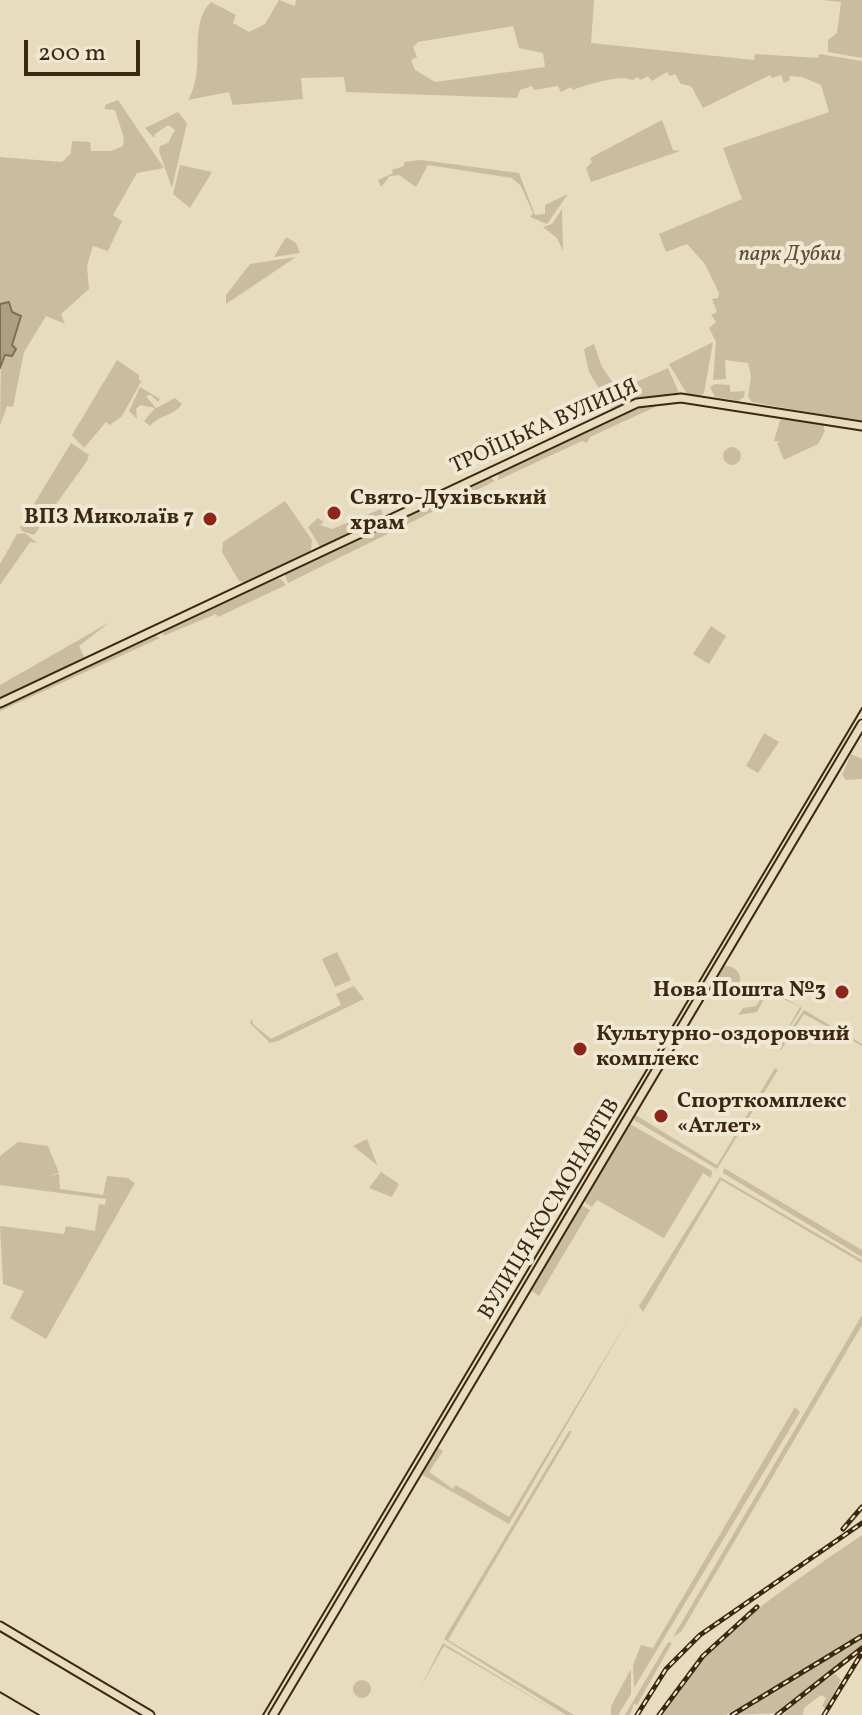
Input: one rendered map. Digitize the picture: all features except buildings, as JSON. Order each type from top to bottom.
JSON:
[{"type":"main road","name":"ТРОЇЦЬКА ВУЛИЦЯ","points":[[0,703],[637,403],[681,398],[862,426]]},
{"type":"main road","name":"ВУЛИЦЯ КОСМОНАВТІВ","points":[[273,1715],[862,724]]},
{"type":"main road","points":[[0,1626],[150,1715]]},
{"type":"green space","name":"парк Дубки","points":[[279,0],[295,6],[296,0],[594,0],[591,43],[754,60],[755,54],[818,58],[819,54],[862,61],[862,422],[752,402],[748,397],[751,376],[748,363],[725,360],[726,379],[713,380],[716,342],[709,328],[716,322],[711,315],[717,312],[712,299],[718,298],[719,293],[705,264],[687,244],[666,252],[659,234],[742,199],[723,148],[829,112],[821,85],[802,77],[789,76],[790,80],[784,83],[781,75],[772,78],[770,75],[703,108],[691,86],[681,84],[675,74],[670,76],[667,72],[652,81],[648,76],[640,80],[638,77],[632,80],[612,79],[561,92],[558,86],[534,90],[532,86],[520,90],[517,98],[346,92],[344,77],[301,78],[303,99],[233,105],[229,92],[188,100],[196,75],[200,22],[211,2],[236,15],[233,23],[249,32],[265,24]],"holes":[[[513,26],[519,48],[543,53],[545,67],[435,82],[415,70],[411,60],[417,57],[413,47],[418,42]]]},
{"type":"green space","points":[[823,0],[862,0],[862,58],[828,52],[828,40],[837,33],[841,2]]},
{"type":"green space","points":[[118,100],[164,168],[137,173],[113,215],[122,221],[108,251],[93,246],[87,266],[89,289],[61,314],[65,324],[46,316],[24,352],[13,407],[7,406],[0,425],[1,361],[16,349],[12,345],[21,316],[12,312],[9,303],[0,304],[0,157],[62,162],[71,153],[72,141],[90,142],[91,151],[111,151],[123,146],[124,138],[115,110],[105,109],[105,105]]},
{"type":"green space","points":[[178,112],[187,123],[172,188],[159,151],[175,130],[168,125],[154,138],[145,128]]},
{"type":"green space","points":[[662,120],[673,150],[680,151],[591,182],[586,168],[592,162],[590,158]]},
{"type":"green space","points":[[421,160],[519,173],[535,215],[545,214],[545,205],[568,194],[547,224],[530,217],[533,213],[521,186],[512,178],[428,165],[416,187],[399,175],[390,176],[381,187],[378,180],[393,173],[392,170],[404,166],[404,162]]},
{"type":"green space","points":[[180,165],[212,172],[190,208],[173,194]]},
{"type":"green space","points":[[562,209],[563,251],[557,238],[543,227],[552,224]]},
{"type":"green space","points":[[286,237],[296,243],[300,253],[274,257]]},
{"type":"green space","points":[[296,257],[226,304],[226,295],[250,264]]},
{"type":"green space","points":[[713,342],[704,393],[700,396],[687,394],[669,364]]},
{"type":"green space","points":[[594,344],[602,367],[618,390],[668,368],[679,393],[645,397],[612,410],[589,372],[584,349]]},
{"type":"green space","points":[[117,360],[139,375],[139,381],[142,380],[122,416],[110,425],[106,422],[84,448],[72,435]]},
{"type":"green space","points":[[715,384],[730,385],[730,392],[745,391],[744,397],[738,401],[715,397],[710,387]]},
{"type":"green space","points":[[140,387],[160,399],[158,402],[151,395],[146,396],[156,408],[175,398],[182,404],[150,426],[144,421],[155,408],[140,405],[136,409],[137,419],[129,411]]},
{"type":"green space","points":[[668,401],[590,437],[587,443],[582,441],[498,480],[499,472],[581,430],[624,412]]},
{"type":"green space","points":[[780,420],[823,425],[825,431],[818,444],[784,460],[777,443],[782,442],[774,441]]},
{"type":"green space","points":[[71,443],[89,455],[87,461],[34,535],[22,531],[20,527]]},
{"type":"green space","points":[[732,447],[741,456],[732,465],[723,456]]},
{"type":"green space","points":[[490,477],[495,481],[288,583],[284,573]]},
{"type":"green space","points":[[285,501],[312,540],[311,550],[247,583],[239,581],[222,552],[223,542]]},
{"type":"green space","points":[[381,509],[384,517],[320,547],[308,527],[318,518],[324,522],[320,525],[332,529]]},
{"type":"green space","points":[[25,533],[37,543],[30,542],[0,585],[0,564],[17,534]]},
{"type":"green space","points":[[273,578],[281,579],[286,585],[218,617],[216,614],[163,636],[165,629]]},
{"type":"green space","points":[[110,622],[79,646],[85,659],[0,699],[0,685]]},
{"type":"green space","points":[[711,626],[726,636],[709,664],[693,654]]},
{"type":"green space","points":[[153,635],[160,638],[0,711],[0,706]]},
{"type":"green space","points":[[764,733],[779,742],[758,773],[746,766]]},
{"type":"green space","points":[[851,754],[862,759],[862,779],[846,780],[842,775]]},
{"type":"green space","points":[[337,952],[351,980],[335,987],[322,959]]},
{"type":"green space","points":[[727,966],[736,970],[740,979],[736,988],[727,992],[718,988],[714,979],[718,970]]},
{"type":"green space","points":[[354,986],[364,999],[278,1041],[270,1043],[250,1023],[252,1019],[253,1024],[271,1039],[341,1005],[336,994]]},
{"type":"green space","points":[[768,988],[802,1008],[777,1047],[800,1007],[768,991],[757,1012],[738,1015],[743,1008],[756,1006]]},
{"type":"green space","points":[[804,1010],[862,1046],[804,1014],[781,1050],[778,1048]]},
{"type":"green space","points":[[775,1068],[778,1070],[717,1169],[634,1120],[634,1114],[717,1165]]},
{"type":"green space","points":[[630,1124],[712,1171],[711,1178],[703,1173],[664,1238],[597,1200],[592,1207],[583,1201]]},
{"type":"green space","points":[[367,1139],[377,1164],[377,1165],[353,1146]]},
{"type":"green space","points":[[18,1142],[48,1146],[59,1173],[48,1176],[59,1174],[60,1189],[103,1195],[107,1176],[128,1178],[135,1183],[46,1339],[10,1318],[24,1291],[3,1284],[0,1226],[64,1234],[66,1226],[95,1231],[99,1204],[105,1205],[106,1199],[0,1185],[0,1156]]},
{"type":"green space","points":[[724,1168],[862,1250],[862,1257],[723,1173]]},
{"type":"green space","points":[[381,1172],[399,1184],[392,1197],[369,1188]]},
{"type":"green space","points":[[720,1177],[862,1260],[862,1263],[721,1180],[643,1312],[639,1306]]},
{"type":"green space","points":[[581,1205],[590,1210],[539,1296],[529,1289]]},
{"type":"green space","points":[[632,1313],[509,1524],[421,1474],[435,1446],[443,1451],[429,1472],[453,1489],[456,1485],[509,1517]]},
{"type":"green space","points":[[862,1315],[862,1325],[681,1632],[673,1637]]},
{"type":"green space","points":[[795,1407],[800,1412],[634,1688],[633,1665],[641,1645],[653,1648]]},
{"type":"green space","points":[[569,1431],[572,1431],[448,1640],[574,1715],[566,1715],[444,1639]]},
{"type":"green space","points":[[862,1535],[862,1635],[726,1715],[660,1715],[703,1660],[751,1614]]},
{"type":"green space","points":[[862,1637],[862,1645],[775,1713],[734,1715]]},
{"type":"green space","points":[[668,1642],[672,1643],[637,1705],[634,1704],[630,1715],[625,1715]]},
{"type":"green space","points":[[443,1643],[562,1715],[444,1646],[420,1688]]},
{"type":"green space","points":[[631,1669],[631,1694],[618,1715],[611,1715],[611,1706]]},
{"type":"green space","points":[[835,1674],[841,1680],[826,1709],[822,1706],[826,1698],[821,1695],[804,1708],[803,1715],[784,1715],[798,1699]]},
{"type":"green space","points":[[358,1680],[366,1680],[371,1689],[369,1696],[358,1698],[353,1693],[353,1685]]},
{"type":"shaded area","points":[[9,302],[12,312],[21,316],[12,345],[16,349],[12,356],[5,355],[0,368],[0,304]]},
{"type":"tram line","points":[[263,1715],[862,708]]},
{"type":"tram line","points":[[0,1692],[39,1715]]},
{"type":"railway","points":[[843,1529],[862,1507]]},
{"type":"railway","points":[[637,1715],[666,1669],[700,1635],[862,1523]]},
{"type":"railway","points":[[659,1715],[703,1656],[757,1607]]},
{"type":"railway","points":[[732,1715],[862,1636]]},
{"type":"railway","points":[[777,1715],[862,1648]]},
{"type":"railway","points":[[824,1715],[860,1656]]},
{"type":"place","name":"Свято-Духівський храм","points":[[334,513]]},
{"type":"place","name":"ВПЗ Миколаїв 7","points":[[210,519]]},
{"type":"place","name":"Нова Пошта №3","points":[[842,992]]},
{"type":"place","name":"Культурно-оздоровчий комплекс","points":[[580,1049]]},
{"type":"place","name":"Спорткомплекс «Атлет»","points":[[661,1116]]}]
